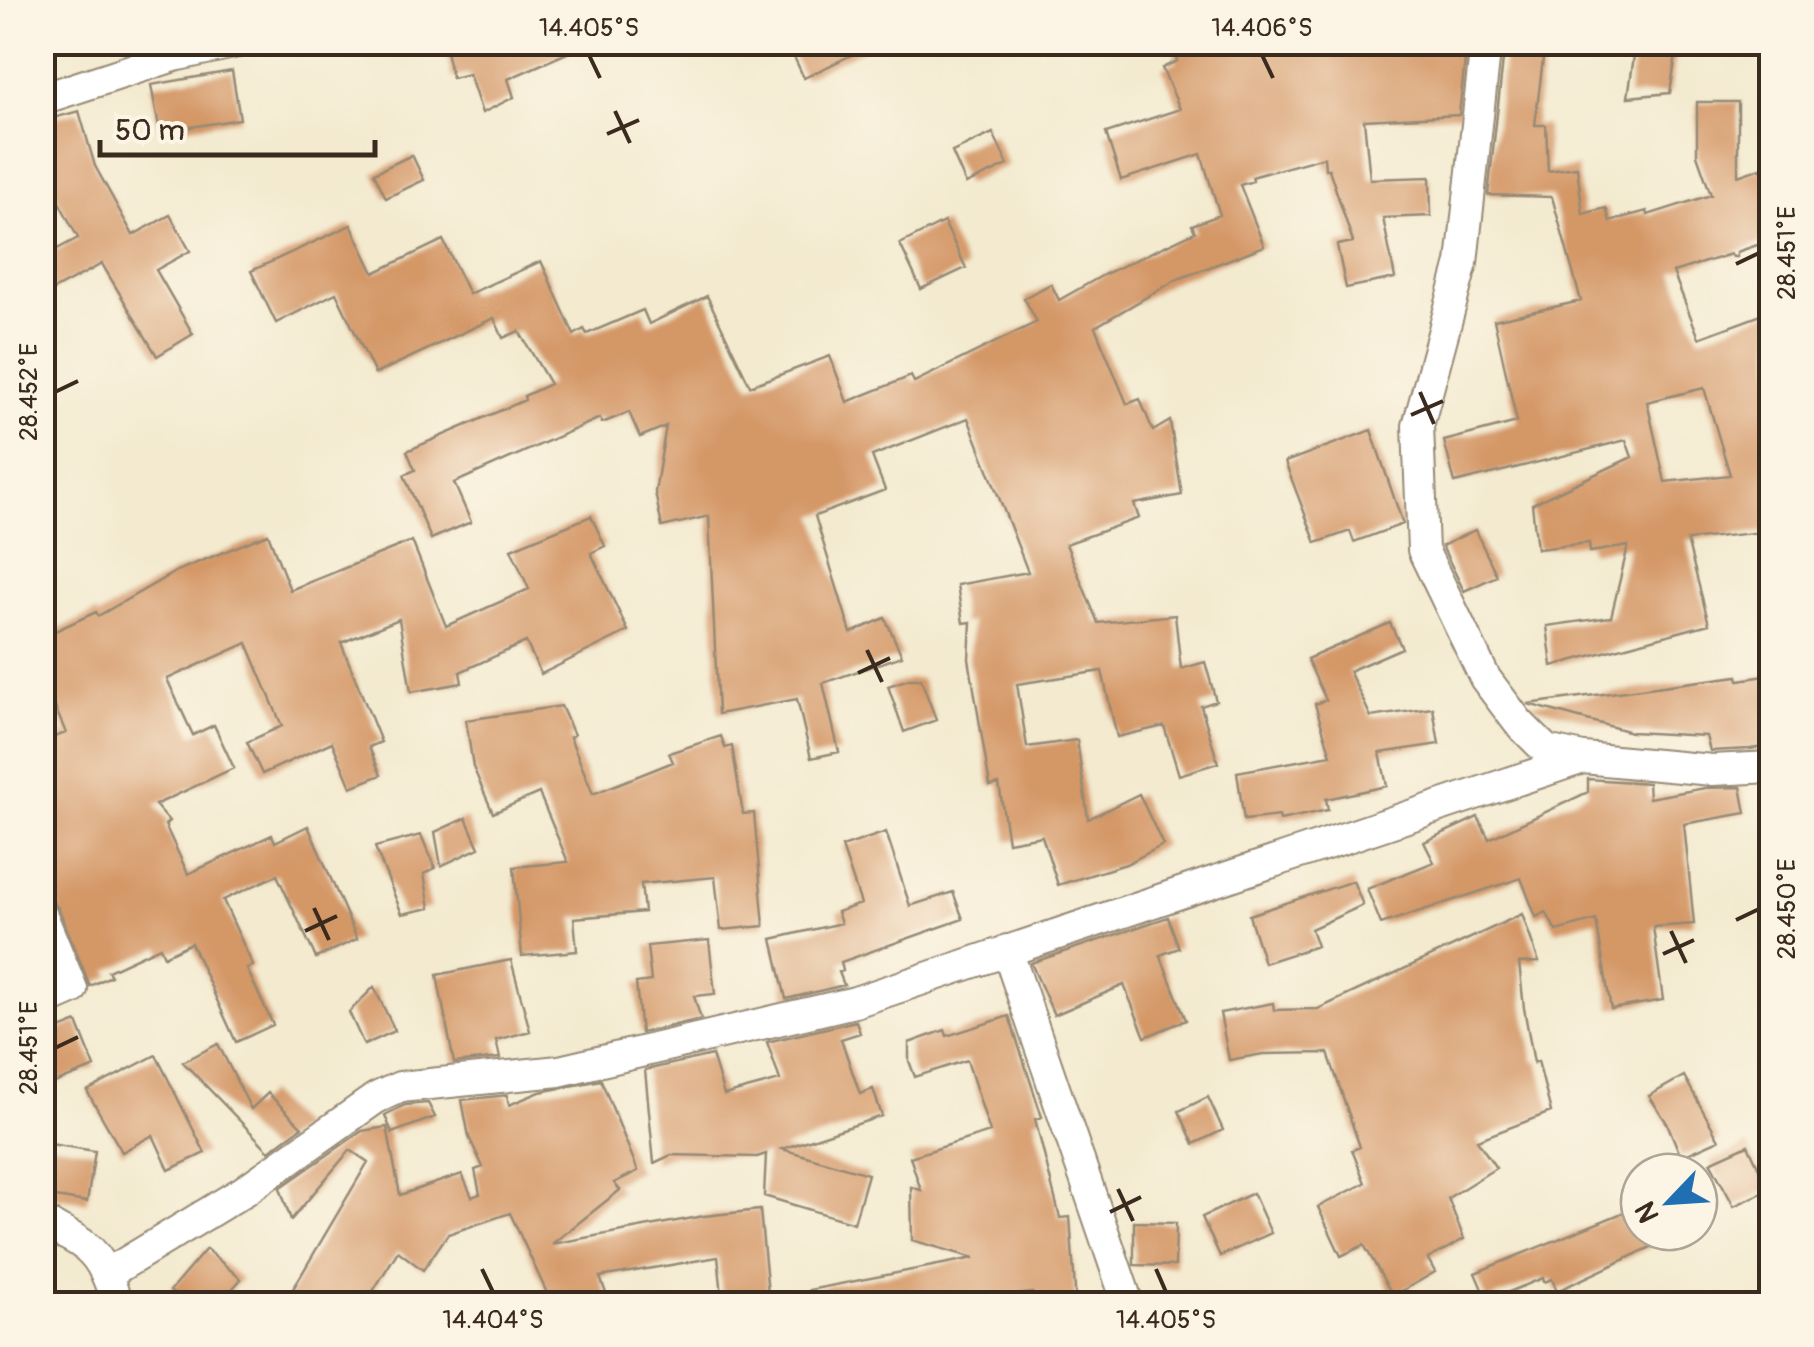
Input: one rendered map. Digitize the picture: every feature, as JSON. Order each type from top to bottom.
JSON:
[{"type":"street","points":[[42,99],[174,56],[238,42]]},
{"type":"street","points":[[1486,42],[1462,263],[1418,426],[1423,550],[1485,678],[1518,722],[1546,750],[1583,758],[1712,770],[1772,767]]},
{"type":"street","points":[[107,1274],[244,1191],[376,1098],[400,1087],[559,1071],[855,1002],[1583,758]]},
{"type":"street","points":[[42,916],[72,989],[42,1002]]},
{"type":"street","points":[[1008,950],[1128,1304]]},
{"type":"street","points":[[42,1220],[58,1233],[87,1246],[107,1274],[118,1304]]},
{"type":"building","points":[[444,42],[592,42],[508,79],[514,97],[482,113],[469,74],[452,78]]},
{"type":"building","points":[[787,42],[878,42],[804,78]]},
{"type":"building","points":[[1172,42],[1467,42],[1459,115],[1364,120],[1370,179],[1430,177],[1431,216],[1383,218],[1395,278],[1346,288],[1337,245],[1353,242],[1324,157],[1252,177],[1253,181],[1240,185],[1264,246],[1176,280],[1095,327],[1127,404],[1140,399],[1153,431],[1170,421],[1182,495],[1134,504],[1139,518],[1066,544],[1098,623],[1175,615],[1181,669],[1205,662],[1216,701],[1201,706],[1218,763],[1179,775],[1164,726],[1117,737],[1102,671],[1017,684],[1027,747],[1077,740],[1088,819],[1139,794],[1163,845],[1126,864],[1058,885],[1042,836],[1008,842],[999,784],[990,786],[969,659],[971,622],[963,623],[957,585],[1028,572],[968,418],[872,456],[885,490],[815,516],[851,633],[885,618],[902,656],[823,683],[839,752],[811,758],[797,699],[718,714],[709,516],[662,527],[655,492],[666,426],[640,437],[629,412],[602,423],[600,418],[454,483],[471,522],[431,539],[404,475],[415,470],[407,451],[525,400],[524,396],[550,384],[519,331],[503,338],[494,318],[375,374],[336,293],[276,323],[251,271],[351,225],[374,273],[443,240],[469,294],[541,261],[574,335],[584,329],[587,334],[643,310],[649,324],[707,296],[750,386],[830,356],[847,402],[911,376],[914,382],[1037,322],[1024,298],[1051,284],[1059,300],[1195,232],[1192,225],[1220,215],[1201,154],[1121,180],[1106,133],[1180,109],[1162,68],[1177,61]]},
{"type":"building","points":[[1505,42],[1545,42],[1535,125],[1546,125],[1548,171],[1577,167],[1583,214],[1606,208],[1610,221],[1647,211],[1648,215],[1711,195],[1697,155],[1697,102],[1738,102],[1738,176],[1761,168],[1772,197],[1772,240],[1737,252],[1737,257],[1731,254],[1673,272],[1699,338],[1772,311],[1772,531],[1687,540],[1709,624],[1552,666],[1547,626],[1611,617],[1628,546],[1590,552],[1589,543],[1537,549],[1532,504],[1632,457],[1626,440],[1455,483],[1444,441],[1517,422],[1494,320],[1581,301],[1552,197],[1488,195]],"holes":[[[1704,388],[1730,475],[1665,482],[1647,402]]]},
{"type":"building","points":[[1636,42],[1678,42],[1670,93],[1628,97]]},
{"type":"building","points":[[232,71],[240,119],[160,132],[151,85]]},
{"type":"building","points":[[79,111],[95,166],[133,235],[170,215],[190,251],[156,270],[193,334],[157,356],[102,264],[53,290],[42,271],[42,257],[78,238],[42,170],[42,121]]},
{"type":"building","points":[[993,133],[1008,165],[966,184],[952,152]]},
{"type":"building","points":[[412,155],[424,180],[386,198],[374,173]]},
{"type":"building","points":[[944,222],[966,268],[921,289],[900,244]]},
{"type":"building","points":[[1371,430],[1403,524],[1354,542],[1350,531],[1316,543],[1285,462]]},
{"type":"building","points":[[591,516],[605,546],[591,553],[628,631],[541,674],[526,642],[460,672],[462,683],[411,692],[399,619],[341,643],[381,742],[369,747],[381,775],[351,787],[332,742],[262,774],[247,742],[282,726],[247,643],[167,679],[193,735],[214,725],[234,768],[155,805],[169,821],[165,825],[188,874],[272,835],[275,842],[308,826],[357,939],[316,958],[277,875],[223,900],[253,966],[247,969],[273,1025],[236,1042],[191,943],[164,956],[160,947],[108,971],[111,976],[90,986],[59,909],[53,901],[42,898],[42,741],[66,733],[42,677],[42,637],[96,612],[98,616],[177,571],[268,534],[290,590],[412,541],[446,626],[529,589],[511,549]]},
{"type":"building","points":[[1475,530],[1497,576],[1464,591],[1442,546]]},
{"type":"building","points":[[1390,623],[1402,648],[1349,671],[1371,717],[1433,708],[1439,744],[1380,753],[1387,786],[1326,799],[1328,810],[1280,820],[1279,816],[1244,820],[1237,772],[1331,755],[1315,704],[1326,700],[1307,659]]},
{"type":"building","points":[[1772,675],[1772,746],[1750,749],[1710,751],[1706,736],[1631,732],[1528,704],[1738,676],[1739,680]]},
{"type":"building","points":[[921,679],[936,720],[904,732],[888,686]]},
{"type":"building","points":[[561,706],[593,794],[673,762],[669,753],[721,736],[725,748],[732,746],[743,814],[754,813],[764,926],[721,930],[715,877],[641,884],[644,912],[574,918],[577,951],[522,956],[514,867],[568,862],[539,793],[493,813],[473,767],[466,720]]},
{"type":"building","points":[[1588,779],[1648,783],[1649,798],[1705,788],[1741,787],[1746,813],[1684,824],[1694,924],[1653,927],[1663,1000],[1611,1009],[1596,920],[1556,931],[1546,912],[1536,917],[1521,878],[1381,924],[1367,889],[1434,862],[1424,842],[1478,817],[1489,839],[1588,792]]},
{"type":"building","points":[[466,818],[479,848],[441,866],[435,832]]},
{"type":"building","points":[[886,832],[910,906],[953,892],[963,919],[841,962],[843,971],[839,972],[844,985],[786,999],[772,939],[841,923],[837,912],[861,904],[842,847]]},
{"type":"building","points":[[421,835],[435,868],[424,874],[430,908],[402,914],[375,847]]},
{"type":"building","points":[[1353,881],[1363,905],[1311,929],[1317,946],[1264,963],[1249,915]]},
{"type":"building","points":[[1522,914],[1539,962],[1519,963],[1524,1008],[1534,1063],[1538,1061],[1551,1112],[1477,1140],[1496,1168],[1448,1198],[1464,1239],[1428,1259],[1435,1272],[1393,1296],[1364,1245],[1341,1256],[1318,1207],[1365,1183],[1352,1150],[1360,1147],[1328,1053],[1263,1054],[1229,1060],[1220,1013],[1273,1003],[1274,1010],[1318,1009]]},
{"type":"building","points":[[1168,917],[1179,948],[1160,955],[1186,1020],[1145,1037],[1124,985],[1054,1015],[1031,963]]},
{"type":"building","points":[[709,940],[715,994],[694,996],[701,1019],[641,1033],[636,983],[651,981],[647,946]]},
{"type":"building","points":[[511,960],[530,1031],[496,1040],[500,1058],[454,1063],[437,975]]},
{"type":"building","points":[[374,987],[395,1031],[364,1045],[349,1012]]},
{"type":"building","points":[[1009,1016],[1042,1117],[1035,1119],[1060,1218],[1070,1217],[1076,1304],[1031,1304],[1032,1293],[943,1304],[810,1304],[809,1290],[974,1258],[912,1240],[911,1187],[921,1190],[910,1157],[990,1132],[967,1060],[915,1077],[909,1061],[909,1043],[945,1030],[947,1036]]},
{"type":"building","points":[[856,1021],[860,1033],[841,1039],[860,1094],[873,1089],[882,1116],[782,1149],[868,1174],[854,1223],[764,1196],[766,1154],[671,1155],[654,1163],[645,1070],[712,1055],[724,1095],[780,1080],[767,1042]]},
{"type":"building","points":[[77,1022],[95,1067],[42,1088],[42,1036]]},
{"type":"building","points":[[218,1044],[251,1109],[268,1093],[302,1127],[269,1151],[183,1062]]},
{"type":"building","points":[[156,1055],[205,1153],[169,1170],[153,1135],[122,1152],[87,1091]]},
{"type":"building","points":[[1684,1076],[1719,1140],[1692,1152],[1679,1152],[1667,1123],[1649,1096]]},
{"type":"building","points":[[601,1080],[638,1171],[614,1183],[620,1190],[552,1244],[704,1216],[760,1210],[769,1304],[723,1304],[718,1257],[600,1277],[610,1304],[552,1304],[510,1213],[448,1234],[423,1270],[398,1251],[365,1304],[284,1304],[368,1162],[350,1150],[291,1220],[280,1188],[362,1131],[387,1127],[400,1195],[462,1174],[472,1197],[480,1194],[475,1170],[483,1167],[469,1137],[462,1100],[507,1095],[509,1105],[540,1092]]},
{"type":"building","points":[[1208,1097],[1223,1130],[1194,1144],[1179,1111]]},
{"type":"building","points":[[428,1103],[435,1117],[392,1133],[385,1115],[405,1105]]},
{"type":"building","points":[[50,1144],[95,1151],[87,1202],[42,1195]]},
{"type":"building","points":[[1748,1145],[1769,1190],[1734,1206],[1719,1178],[1719,1158]]},
{"type":"building","points":[[1253,1193],[1271,1233],[1220,1256],[1202,1217]]},
{"type":"building","points":[[1619,1214],[1619,1252],[1640,1252],[1557,1291],[1552,1279],[1544,1282],[1543,1278],[1487,1301],[1475,1273]]},
{"type":"building","points":[[1134,1222],[1176,1223],[1175,1266],[1134,1265]]},
{"type":"building","points":[[206,1249],[241,1279],[219,1304],[186,1304],[170,1291]]}]
